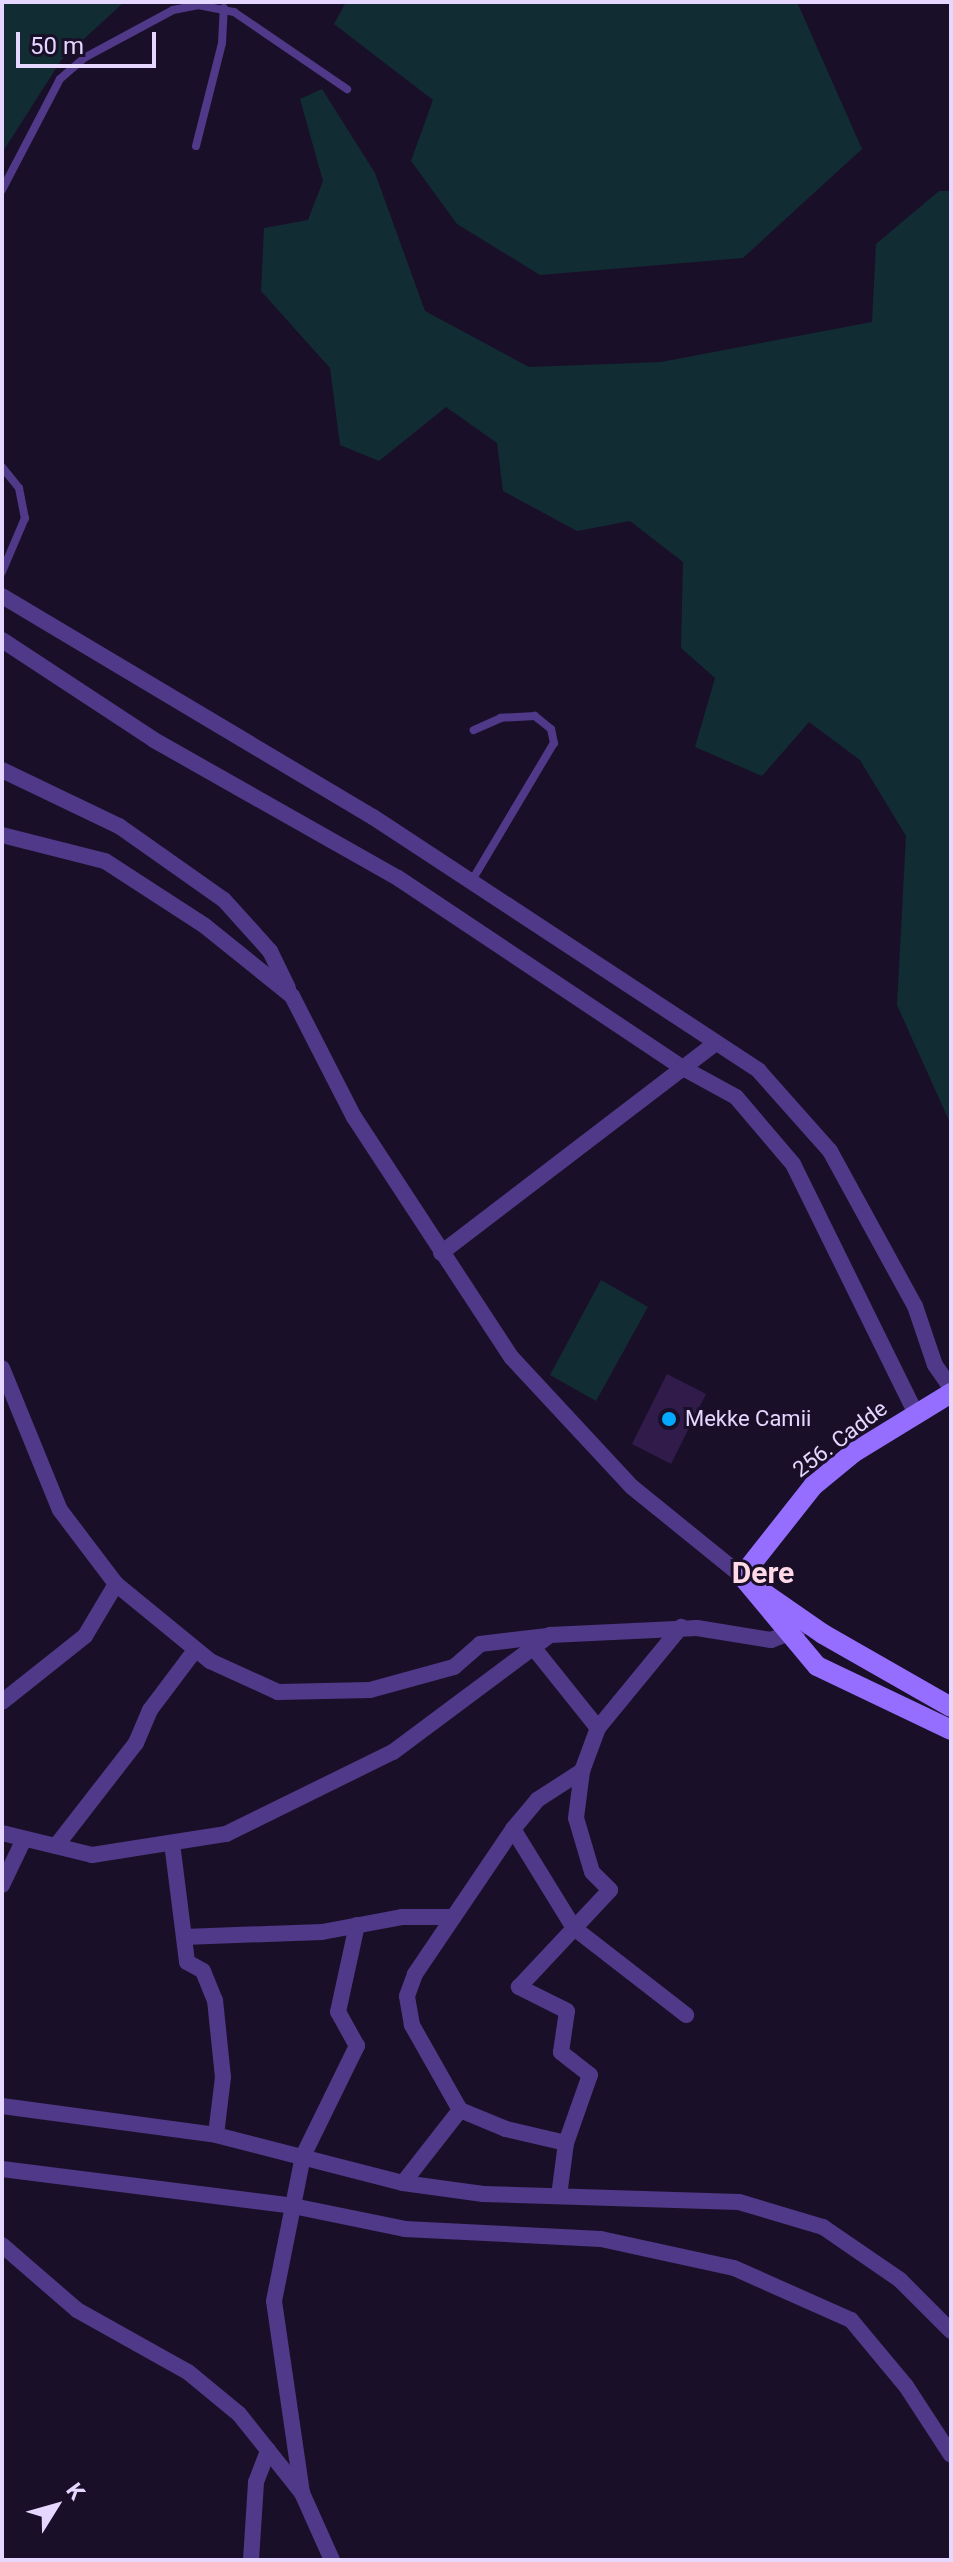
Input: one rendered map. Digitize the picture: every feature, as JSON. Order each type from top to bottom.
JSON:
[{"type":"street","points":[[2,596],[373,817],[759,1071],[830,1151],[915,1306],[935,1365],[951,1391]]},
{"type":"street","points":[[2,640],[154,740],[398,878],[683,1068],[736,1097],[782,1147],[843,1258],[916,1414]]},
{"type":"street","points":[[2,770],[119,826],[224,900],[270,951],[354,1117],[441,1253],[512,1358],[632,1487],[806,1623],[951,1707]]},
{"type":"street","points":[[2,835],[105,861],[205,926],[292,996]]},
{"type":"street","points":[[441,1253],[716,1043]]},
{"type":"street","points":[[2,1368],[60,1510],[116,1584],[196,1649],[278,1692],[370,1690],[454,1667],[480,1644],[550,1635],[681,1627],[754,1639],[787,1635],[806,1623]]},
{"type":"street","name":"256. Cadde","points":[[742,1576],[813,1486],[951,1391]]},
{"type":"street","points":[[742,1576],[787,1635],[824,1672],[951,1730]]},
{"type":"street","points":[[2,1702],[85,1636],[116,1584]]},
{"type":"street","points":[[559,2196],[566,2143],[590,2075],[561,2052],[567,2011],[519,1987],[610,1890],[592,1872],[576,1818],[582,1771],[598,1728],[681,1627]]},
{"type":"street","points":[[2,1833],[92,1855],[226,1834],[393,1752],[550,1635]]},
{"type":"street","points":[[533,1647],[598,1728]]},
{"type":"street","points":[[56,1846],[136,1743],[150,1710],[196,1649]]},
{"type":"street","points":[[566,2143],[506,2129],[460,2110],[412,2025],[407,1996],[415,1974],[513,1829],[537,1800],[582,1771]]},
{"type":"street","points":[[513,1829],[574,1928],[686,2015]]},
{"type":"street","points":[[2,1885],[24,1839]]},
{"type":"street","points":[[172,1843],[187,1962],[203,1971],[215,2000],[223,2077],[216,2135]]},
{"type":"street","points":[[184,1937],[322,1932],[402,1917],[453,1917]]},
{"type":"street","points":[[302,2493],[274,2301],[303,2156],[357,2046],[338,2012],[357,1925]]},
{"type":"street","points":[[2,2106],[216,2135],[403,2183],[559,2196],[739,2202],[823,2227],[900,2280],[951,2331]]},
{"type":"street","points":[[403,2183],[460,2110]]},
{"type":"street","points":[[2,2169],[293,2206],[405,2229],[601,2239],[734,2268],[851,2320],[906,2386],[951,2455]]},
{"type":"street","points":[[2,2245],[77,2310],[188,2372],[239,2414],[302,2493],[332,2560]]},
{"type":"street","points":[[251,2560],[256,2482],[268,2450]]},
{"type":"lane","points":[[2,190],[40,109],[71,68],[173,10],[224,8],[244,17],[347,89]]},
{"type":"lane","points":[[196,146],[222,43],[224,8]]},
{"type":"lane","points":[[2,467],[19,488],[25,509],[21,535],[2,572]]},
{"type":"lane","points":[[471,882],[554,743],[551,729],[535,716],[501,718],[474,730]]},
{"type":"shaded area","points":[[2,2],[122,4],[62,59],[2,153]]},
{"type":"shaded area","points":[[346,2],[797,2],[862,149],[743,258],[540,275],[457,224],[411,161],[433,100],[334,24]]},
{"type":"shaded area","points":[[322,89],[375,173],[425,311],[529,367],[661,362],[872,322],[876,244],[939,191],[951,191],[951,1125],[897,1005],[906,836],[860,760],[809,722],[762,776],[695,747],[715,678],[681,648],[683,562],[630,521],[577,531],[503,491],[497,443],[446,407],[379,461],[340,445],[330,368],[261,291],[264,228],[308,220],[323,181],[300,99]]},
{"type":"shaded area","points":[[601,1280],[648,1307],[596,1401],[550,1375]]},
{"type":"building","name":"Mekke Camii","points":[[667,1374],[706,1394],[671,1464],[632,1444]]},
{"type":"place","name":"Mekke Camii","points":[[669,1419]]},
{"type":"district","name":"Dere","points":[[763,1573]]}]
